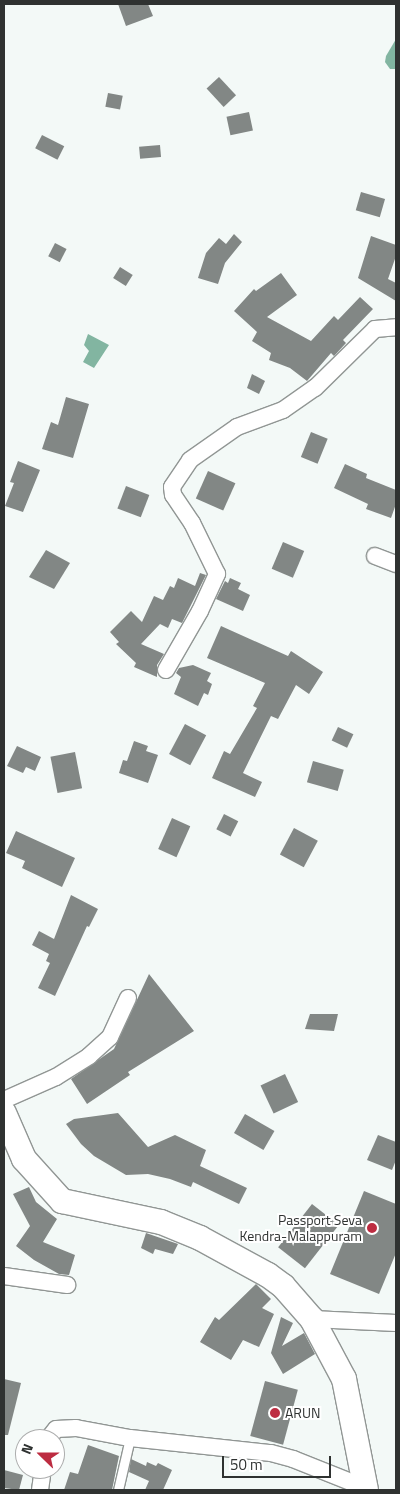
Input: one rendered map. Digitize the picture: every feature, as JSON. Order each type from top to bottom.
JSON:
[{"type":"main road","points":[[4,1113],[24,1159],[62,1201],[161,1222],[200,1238],[268,1275],[283,1286],[312,1319],[344,1379],[366,1489]]},
{"type":"street","points":[[166,670],[200,611],[216,574],[192,523],[173,495],[172,487],[190,460],[237,427],[283,410],[315,388],[375,329],[396,327]]},
{"type":"street","points":[[375,556],[396,564]]},
{"type":"street","points":[[4,1100],[56,1077],[89,1056],[110,1037],[128,998]]},
{"type":"street","points":[[4,1276],[66,1285]]},
{"type":"street","points":[[312,1319],[396,1324]]},
{"type":"street","points":[[56,1429],[76,1428],[130,1438],[271,1453],[293,1459],[366,1489]]},
{"type":"lane","points":[[118,1490],[130,1438]]},
{"type":"shaded area","points":[[396,39],[396,69],[390,69],[385,62],[386,56]]},
{"type":"shaded area","points":[[88,334],[109,345],[94,368],[83,362],[89,351],[84,345]]},
{"type":"building","points":[[118,4],[148,4],[153,16],[126,26]]},
{"type":"building","points":[[219,77],[236,95],[224,107],[207,89]]},
{"type":"building","points":[[108,93],[123,96],[120,110],[105,107]]},
{"type":"building","points":[[249,112],[253,131],[230,135],[227,117]]},
{"type":"building","points":[[42,135],[64,146],[57,160],[35,148]]},
{"type":"building","points":[[160,145],[161,157],[140,159],[139,147]]},
{"type":"building","points":[[361,192],[385,199],[380,217],[356,210]]},
{"type":"building","points":[[234,234],[242,242],[225,263],[218,284],[198,278],[206,253],[219,238],[226,244]]},
{"type":"building","points":[[371,236],[396,245],[396,256],[388,279],[396,283],[396,301],[358,278]]},
{"type":"building","points":[[55,243],[67,249],[60,262],[48,256]]},
{"type":"building","points":[[120,267],[133,275],[126,286],[113,278]]},
{"type":"building","points":[[281,273],[297,295],[267,317],[311,341],[334,316],[338,320],[360,297],[373,309],[343,340],[346,343],[334,356],[331,353],[307,381],[290,368],[269,360],[271,353],[252,341],[257,332],[234,311],[254,289],[256,291]]},
{"type":"building","points":[[252,374],[265,381],[259,394],[247,388]]},
{"type":"building","points":[[66,397],[89,404],[73,458],[42,449],[51,422],[58,425]]},
{"type":"building","points":[[311,432],[328,439],[318,464],[301,457]]},
{"type":"building","points":[[18,461],[40,470],[23,512],[5,506],[14,483],[10,482]]},
{"type":"building","points":[[345,464],[367,474],[366,478],[396,490],[396,504],[391,518],[366,509],[368,504],[334,488]]},
{"type":"building","points":[[208,471],[235,483],[223,511],[196,498]]},
{"type":"building","points":[[126,486],[149,495],[141,517],[117,508]]},
{"type":"building","points":[[283,542],[304,551],[293,578],[272,569]]},
{"type":"building","points":[[46,550],[70,563],[54,589],[29,577]]},
{"type":"building","points":[[200,573],[206,575],[182,623],[172,619],[168,628],[160,624],[141,644],[164,654],[157,665],[157,677],[134,667],[136,663],[116,644],[119,642],[110,632],[131,611],[142,622],[154,596],[163,600],[170,586],[174,588],[178,578],[195,586]]},
{"type":"building","points":[[230,578],[241,583],[238,589],[250,595],[243,611],[216,599],[225,581],[228,583]]},
{"type":"building","points":[[221,626],[288,656],[291,651],[323,672],[309,694],[296,685],[278,719],[271,716],[243,773],[262,782],[255,797],[212,778],[224,751],[230,754],[257,708],[253,706],[265,683],[207,658]]},
{"type":"building","points":[[193,665],[211,673],[207,681],[212,684],[208,695],[204,693],[198,706],[174,694],[181,677],[176,673],[179,668]]},
{"type":"building","points":[[185,724],[206,735],[190,765],[169,754]]},
{"type":"building","points":[[338,727],[353,734],[347,748],[332,741]]},
{"type":"building","points":[[134,741],[148,746],[146,751],[158,755],[148,783],[119,773],[123,760],[127,761]]},
{"type":"building","points":[[17,746],[41,757],[35,771],[26,767],[23,773],[7,766]]},
{"type":"building","points":[[75,752],[82,788],[58,793],[50,757]]},
{"type":"building","points":[[313,761],[344,770],[338,791],[307,782]]},
{"type":"building","points":[[224,814],[238,821],[231,836],[216,829]]},
{"type":"building","points":[[172,818],[190,826],[176,857],[158,849]]},
{"type":"building","points":[[294,828],[318,841],[304,867],[280,854]]},
{"type":"building","points":[[16,831],[75,858],[62,887],[22,868],[25,861],[6,853]]},
{"type":"building","points":[[71,895],[98,909],[89,927],[87,926],[55,996],[38,988],[50,963],[46,961],[49,954],[32,945],[39,931],[54,939]]},
{"type":"building","points":[[149,974],[194,1031],[128,1072],[130,1075],[87,1104],[71,1079],[114,1049]]},
{"type":"building","points":[[310,1014],[338,1014],[334,1031],[305,1029]]},
{"type":"building","points":[[285,1074],[298,1102],[274,1114],[261,1085]]},
{"type":"building","points":[[118,1113],[148,1147],[175,1135],[206,1150],[200,1166],[247,1188],[239,1204],[193,1182],[191,1187],[170,1179],[148,1174],[126,1175],[94,1156],[81,1144],[66,1124],[74,1119]]},
{"type":"building","points":[[245,1114],[274,1131],[263,1150],[234,1133]]},
{"type":"building","points":[[378,1135],[396,1142],[396,1160],[392,1170],[367,1160]]},
{"type":"building","points":[[29,1187],[36,1202],[57,1219],[43,1242],[75,1255],[69,1275],[59,1274],[34,1260],[16,1246],[30,1226],[13,1194]]},
{"type":"building","name":"Passport Seva Kendra-Malappuram","points":[[364,1191],[396,1204],[396,1253],[379,1294],[330,1274]]},
{"type":"building","points":[[312,1204],[339,1225],[305,1268],[278,1247]]},
{"type":"building","points":[[146,1233],[178,1244],[173,1254],[155,1249],[153,1254],[141,1248]]},
{"type":"building","points":[[256,1284],[271,1299],[262,1308],[274,1314],[259,1347],[243,1340],[231,1360],[200,1342],[215,1317],[219,1320]]},
{"type":"building","points":[[281,1317],[293,1323],[282,1346],[304,1333],[315,1354],[283,1374],[271,1353]]},
{"type":"building","points":[[4,1379],[21,1383],[8,1435],[4,1435]]},
{"type":"building","name":"ARUN","points":[[265,1381],[298,1390],[283,1445],[250,1436]]},
{"type":"building","points":[[88,1445],[119,1456],[112,1490],[64,1490],[70,1472],[78,1474]]},
{"type":"building","points":[[131,1459],[146,1466],[147,1462],[156,1466],[158,1463],[172,1470],[163,1490],[145,1490],[149,1481],[129,1472]]},
{"type":"building","points":[[4,1470],[15,1473],[15,1479],[22,1479],[19,1490],[4,1488]]},
{"type":"place","name":"Passport Seva Kendra-Malappuram","points":[[372,1228]]},
{"type":"place","name":"ARUN","points":[[275,1413]]}]
